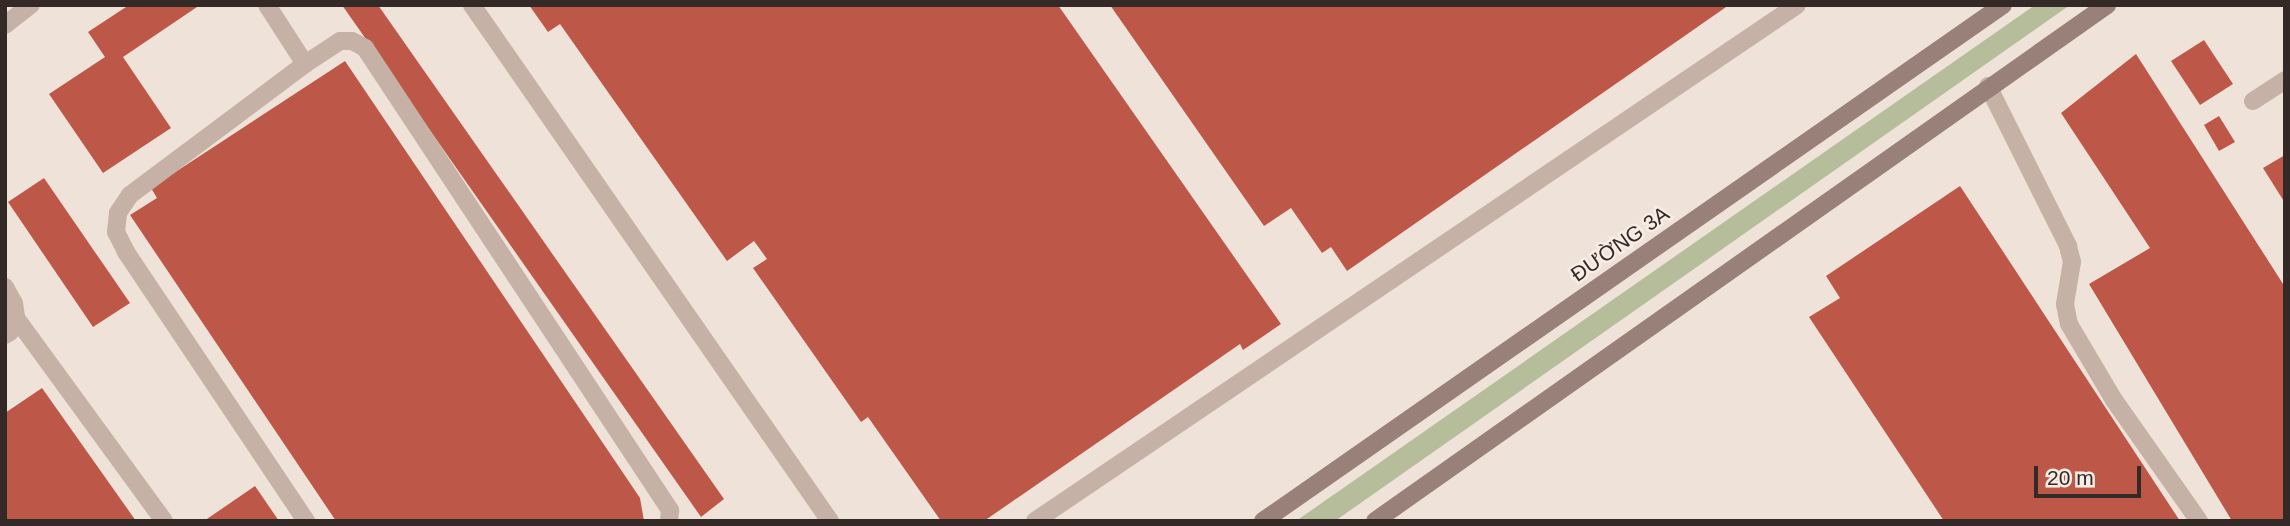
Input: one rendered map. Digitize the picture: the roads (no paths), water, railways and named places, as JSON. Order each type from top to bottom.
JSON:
[{"type":"street","points":[[5,25],[31,5]]},
{"type":"street","points":[[267,5],[305,64]]},
{"type":"street","points":[[472,5],[830,521]]},
{"type":"street","points":[[1035,521],[1797,5]]},
{"type":"street","name":"ĐƯỜNG 3A","points":[[1262,521],[2003,5]]},
{"type":"street","points":[[1375,521],[1988,86],[2107,5]]},
{"type":"street","points":[[306,521],[126,252],[116,232],[118,213],[130,195],[305,64],[340,41],[352,41],[365,48],[670,510],[669,521]]},
{"type":"street","points":[[2253,101],[2285,80]]},
{"type":"street","points":[[1988,86],[2068,246],[2072,262],[2066,304],[2068,324],[2114,400],[2199,521]]},
{"type":"street","points":[[5,287],[14,303],[16,318],[164,521]]},
{"type":"street","points":[[5,335],[10,332],[16,318]]}]
